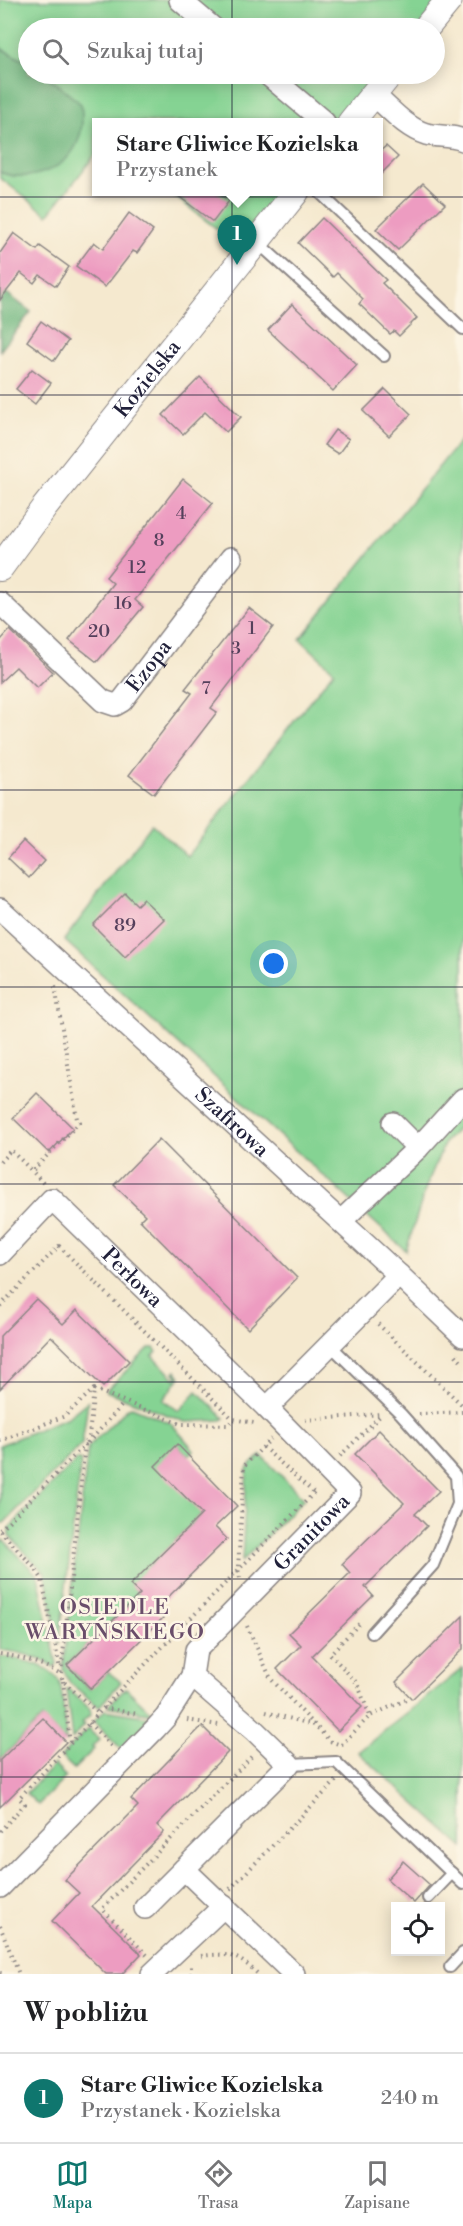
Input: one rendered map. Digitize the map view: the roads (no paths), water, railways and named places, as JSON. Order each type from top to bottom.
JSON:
[{"type":"street","points":[[180,0],[201,18]]},
{"type":"street","points":[[434,18],[447,1]]},
{"type":"street","points":[[279,84],[318,118]]},
{"type":"street","points":[[355,118],[382,84]]},
{"type":"street","points":[[373,94],[417,131],[432,135],[455,136],[463,140]]},
{"type":"street","name":"Kozielska","points":[[0,568],[44,508],[293,196]]},
{"type":"street","name":"Ezopa","points":[[0,603],[103,701],[115,705],[122,701],[231,558]]},
{"type":"street","name":"Szafirowa","points":[[0,909],[341,1221],[463,1336]]},
{"type":"street","points":[[341,1221],[463,1100]]},
{"type":"street","points":[[393,1123],[417,1148]]},
{"type":"street","name":"Perłowa","points":[[0,1254],[52,1199],[261,1416]]},
{"type":"street","points":[[261,1416],[329,1343],[399,1275]]},
{"type":"street","name":"Granitowa","points":[[0,1887],[166,1717],[192,1676],[196,1650],[350,1493],[261,1416]]},
{"type":"street","points":[[145,1908],[289,1764],[192,1676]]},
{"type":"street","points":[[184,1869],[226,1899],[294,1974]]},
{"type":"street","points":[[153,1968],[226,1899]]},
{"type":"lane","points":[[324,196],[463,329]]},
{"type":"lane","points":[[256,241],[384,356]]},
{"type":"lane","points":[[329,1343],[401,1414],[456,1476],[458,1504],[433,1565],[372,1633]]},
{"type":"lane","points":[[289,1764],[336,1762],[463,1884]]},
{"type":"lane","points":[[428,1898],[452,1873]]},
{"type":"lane","points":[[450,1967],[463,1953]]},
{"type":"place","name":"Stare Gliwice Kozielska","points":[[237,265]]},
{"type":"district","name":"OSIEDLE WARYŃSKIEGO","points":[[115,1619]]}]
